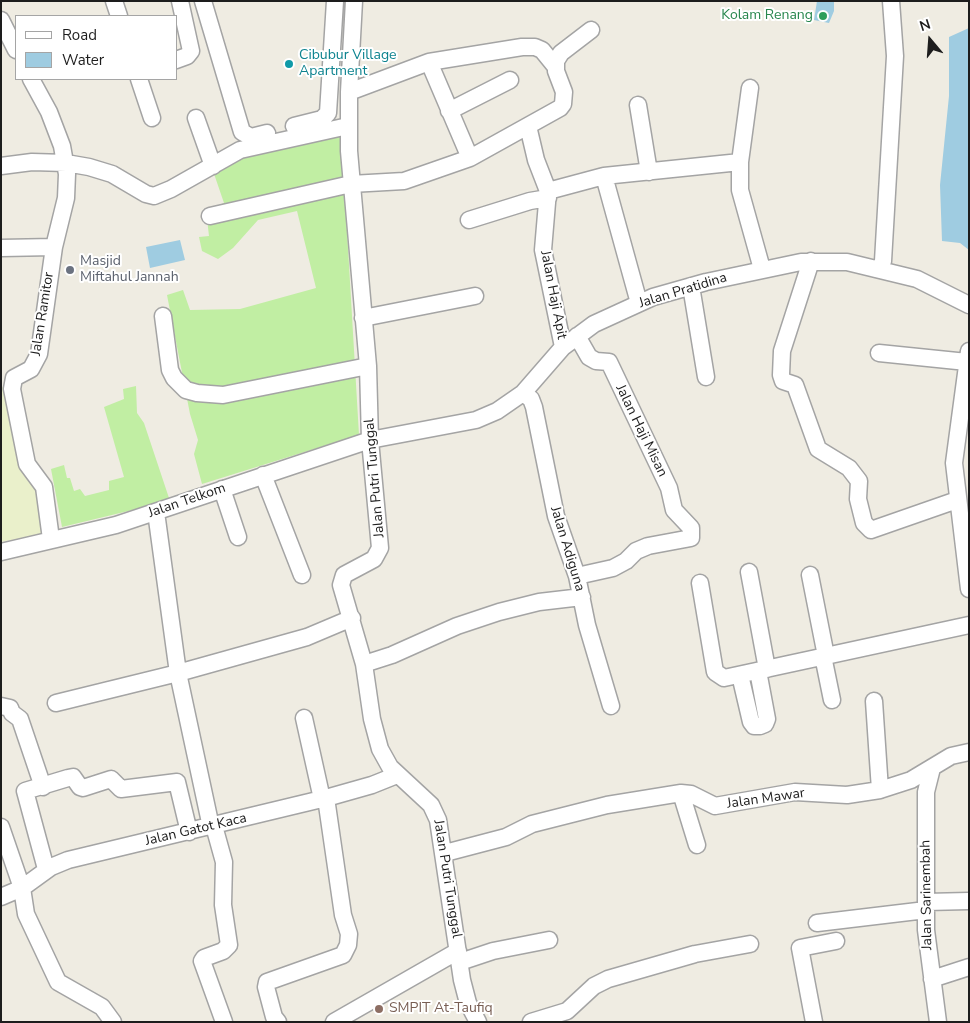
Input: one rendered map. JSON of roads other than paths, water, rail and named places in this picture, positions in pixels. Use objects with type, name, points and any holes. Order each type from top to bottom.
[{"type":"street","points":[[114,1],[119,15]]},
{"type":"street","points":[[178,59],[187,56],[191,51],[180,1]]},
{"type":"street","points":[[204,1],[242,132],[251,137],[322,119],[328,113],[335,1]]},
{"type":"street","name":"Jalan Putri Tunggal","points":[[354,1],[348,126],[351,184],[368,366],[370,440],[380,548],[374,559],[348,572],[342,579],[341,585],[364,664],[375,733],[385,760],[397,775],[435,811],[445,853],[465,993],[478,1022]]},
{"type":"street","points":[[880,269],[883,261],[895,56],[892,1]]},
{"type":"street","points":[[1,20],[15,48]]},
{"type":"street","points":[[555,66],[562,53],[591,30]]},
{"type":"street","points":[[333,41],[353,38]]},
{"type":"street","points":[[210,216],[351,184],[404,181],[470,158],[556,112],[563,104],[564,92],[555,66],[542,50],[534,47],[429,62],[349,92]]},
{"type":"street","points":[[429,62],[470,158]]},
{"type":"street","name":"Jalan Ramitor","points":[[32,80],[55,125],[66,163],[66,198],[54,247],[39,354],[31,369],[8,379],[21,442],[30,470],[44,487],[51,540]]},
{"type":"street","points":[[139,80],[152,118]]},
{"type":"street","points":[[449,111],[510,80]]},
{"type":"street","points":[[750,88],[740,162],[741,196],[762,269]]},
{"type":"street","points":[[638,105],[649,172]]},
{"type":"street","points":[[196,118],[213,166]]},
{"type":"street","points":[[1,166],[32,162],[66,163],[112,174],[146,194],[154,196],[240,150],[348,126]]},
{"type":"street","name":"Jalan Haji Apit","points":[[528,126],[536,160],[548,195],[543,250],[563,347]]},
{"type":"street","points":[[469,220],[604,176],[740,162]]},
{"type":"street","points":[[604,176],[639,303]]},
{"type":"street","points":[[1,248],[54,247]]},
{"type":"street","points":[[811,262],[782,351],[781,375],[783,382],[796,385],[818,449],[849,468],[859,481],[858,499],[864,523],[872,530],[957,500]]},
{"type":"street","name":"Jalan Pratidina","points":[[370,440],[476,420],[497,411],[523,393],[563,347],[594,324],[639,303],[691,286],[762,269],[811,262],[848,262],[917,278],[969,306]]},
{"type":"street","points":[[691,286],[706,377]]},
{"type":"street","points":[[363,318],[476,296]]},
{"type":"street","points":[[164,316],[170,370],[174,378],[186,390],[197,394],[222,395],[368,366]]},
{"type":"street","name":"Jalan Haji Misan","points":[[577,336],[590,357],[596,361],[609,362],[669,488],[674,510],[691,528],[691,538],[648,546],[636,551],[626,562],[613,568],[577,576]]},
{"type":"street","points":[[879,353],[968,357],[957,500],[964,518],[969,590]]},
{"type":"street","name":"Jalan Adiguna","points":[[523,393],[531,400],[534,407],[552,500],[562,536],[577,576],[592,642],[611,706]]},
{"type":"street","name":"Jalan Telkom","points":[[1,552],[116,525],[370,440]]},
{"type":"street","points":[[263,475],[302,575]]},
{"type":"street","points":[[222,489],[238,537]]},
{"type":"street","points":[[156,512],[178,673],[213,826],[224,862],[223,904],[228,945],[223,951],[204,958],[202,961],[224,1022]]},
{"type":"street","points":[[740,674],[751,722],[754,726],[765,724],[767,719],[763,670],[749,572]]},
{"type":"street","points":[[810,575],[832,700]]},
{"type":"street","points":[[700,583],[715,672],[724,678],[969,625]]},
{"type":"street","points":[[364,664],[392,655],[457,626],[499,612],[539,602],[582,597]]},
{"type":"street","points":[[56,704],[178,673],[307,637],[352,618]]},
{"type":"street","points":[[874,701],[880,790]]},
{"type":"street","points":[[1,706],[10,708],[12,713],[20,719],[43,786]]},
{"type":"street","points":[[278,1022],[274,1017],[266,987],[267,982],[343,955],[348,945],[349,934],[343,915],[324,798],[304,718]]},
{"type":"street","name":"Jalan Mawar","points":[[445,853],[506,837],[532,824],[607,805],[681,793],[691,794],[715,806],[795,792],[847,795],[880,790],[911,780],[951,756],[969,752]]},
{"type":"street","name":"Jalan Sarinembah","points":[[932,768],[926,792],[926,906],[928,953],[938,1022]]},
{"type":"street","name":"Jalan Gatot Kaca","points":[[1,898],[22,888],[46,869],[68,860],[372,786],[397,775]]},
{"type":"street","points":[[46,869],[25,791],[73,777],[82,788],[111,779],[122,788],[177,782],[189,832]]},
{"type":"street","points":[[681,793],[697,845]]},
{"type":"street","points":[[1,827],[22,888],[26,914],[58,982],[102,1007],[113,1022]]},
{"type":"street","points":[[817,923],[926,906],[969,902]]},
{"type":"street","points":[[334,1022],[459,956],[493,952],[549,940]]},
{"type":"street","points":[[814,1022],[800,948],[836,940]]},
{"type":"street","points":[[531,1022],[572,1009],[594,986],[608,979],[695,954],[750,944]]},
{"type":"street","points":[[932,980],[969,967]]},
{"type":"water","name":"Kolam Renang","points":[[817,1],[834,1],[834,11],[829,23],[814,20]]},
{"type":"water","points":[[969,28],[969,250],[960,243],[942,241],[940,185],[949,96],[949,37]]},
{"type":"water","points":[[180,240],[185,260],[150,268],[146,247]]},
{"type":"place","name":"Kolam Renang","points":[[823,16]]},
{"type":"place","name":"Cibubur Village Apartment","points":[[289,64]]},
{"type":"place","name":"Masjid Miftahul Jannah","points":[[70,270]]},
{"type":"place","name":"SMPIT At-Taufiq","points":[[379,1009]]}]
